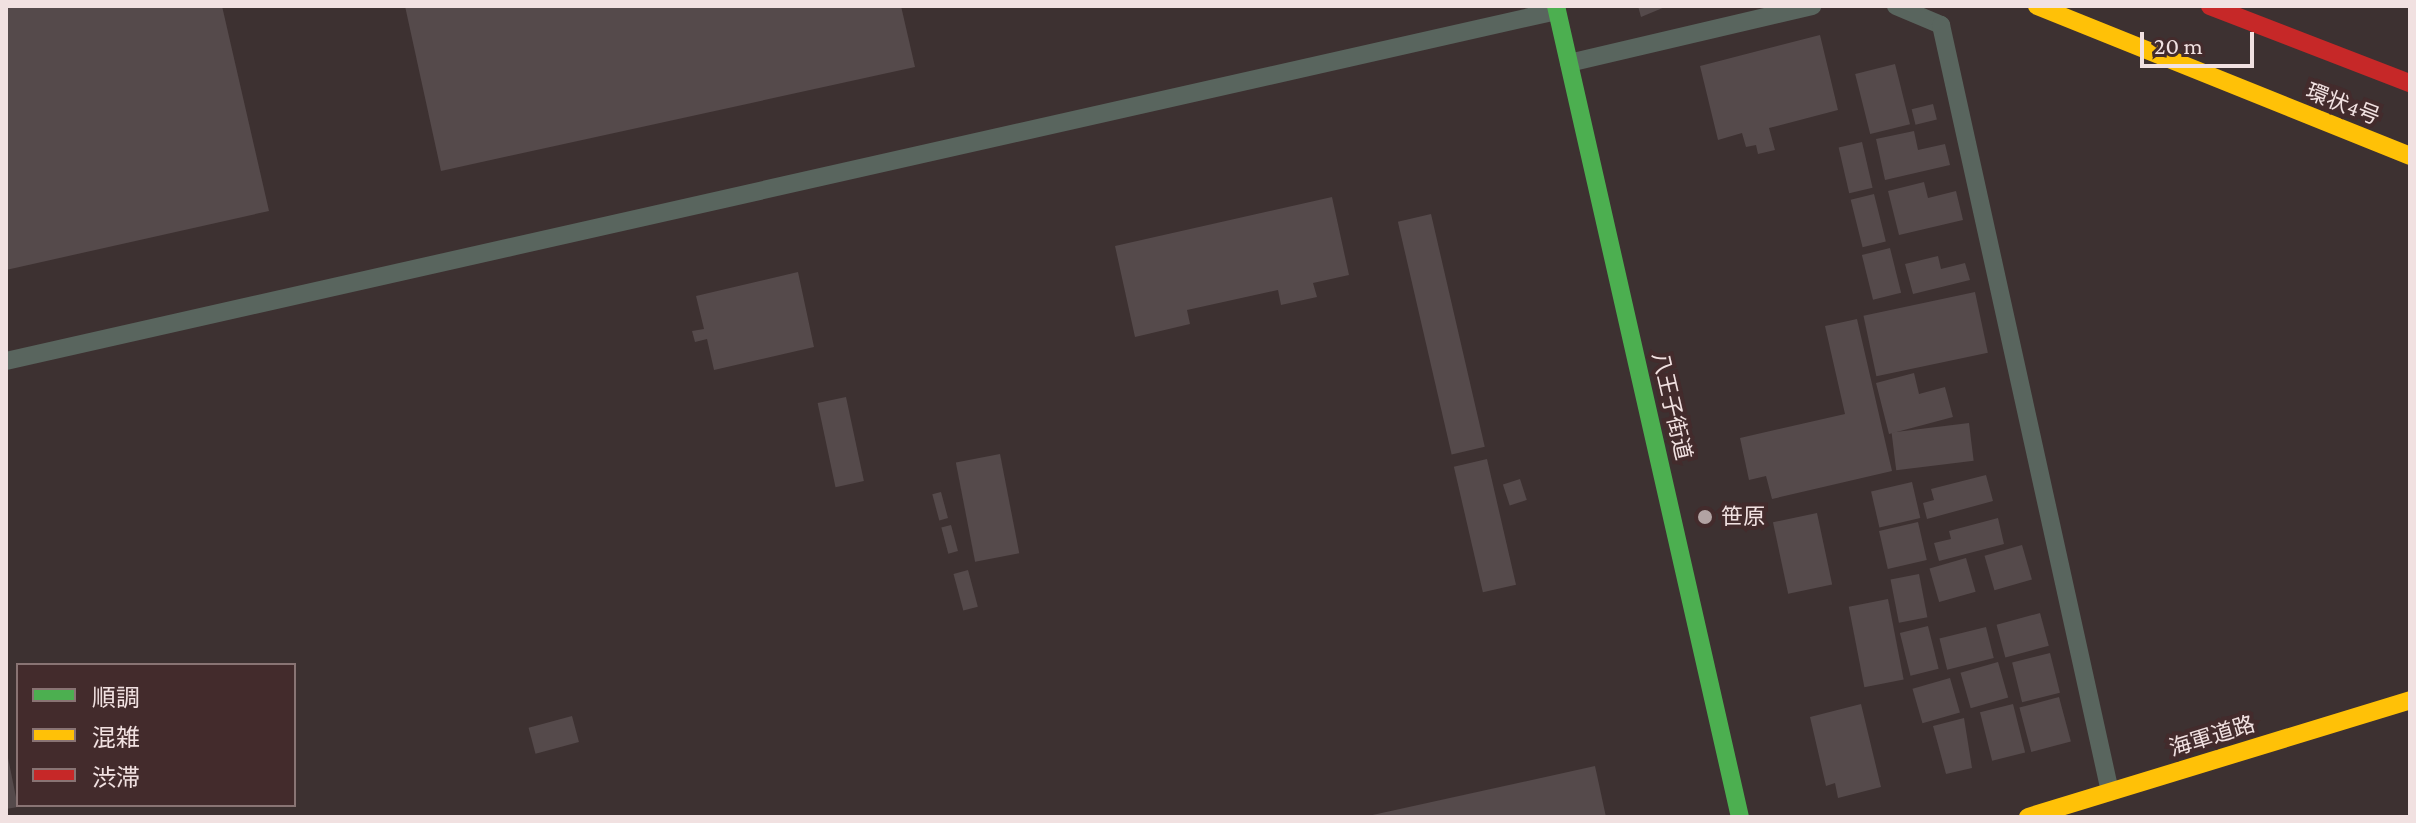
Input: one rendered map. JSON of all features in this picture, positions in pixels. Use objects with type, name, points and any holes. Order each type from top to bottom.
[{"type":"street","name":"環状4号","points":[[2037,6],[2410,156]]},
{"type":"street","name":"環状4号","points":[[2210,6],[2410,83]]},
{"type":"street","name":"八王子街道","points":[[1557,9],[1740,817]]},
{"type":"street","name":"海軍道路","points":[[2028,817],[2410,700]]},
{"type":"lane","points":[[1569,63],[1812,6]]},
{"type":"lane","points":[[1896,6],[1941,25],[2110,792]]},
{"type":"lane","points":[[6,361],[1557,9]]},
{"type":"building","points":[[6,6],[222,6],[269,211],[6,270]]},
{"type":"building","points":[[405,6],[901,6],[915,67],[441,171]]},
{"type":"building","points":[[1638,6],[1665,6],[1665,7],[1641,17]]},
{"type":"building","points":[[1820,35],[1838,110],[1769,128],[1775,150],[1758,154],[1756,145],[1746,147],[1742,133],[1718,140],[1700,66]]},
{"type":"building","points":[[1895,64],[1910,124],[1870,134],[1855,74]]},
{"type":"building","points":[[1933,104],[1937,120],[1916,125],[1912,109]]},
{"type":"building","points":[[1914,131],[1918,150],[1945,144],[1950,165],[1885,180],[1876,139]]},
{"type":"building","points":[[1862,142],[1873,188],[1849,193],[1839,147]]},
{"type":"building","points":[[1924,182],[1928,198],[1956,191],[1963,220],[1899,235],[1888,191]]},
{"type":"building","points":[[1874,194],[1886,242],[1863,247],[1851,200]]},
{"type":"building","points":[[1332,197],[1349,275],[1313,283],[1317,297],[1281,305],[1278,290],[1187,310],[1190,324],[1135,337],[1115,246]]},
{"type":"building","points":[[1431,214],[1485,447],[1452,455],[1398,222]]},
{"type":"building","points":[[1890,248],[1901,293],[1873,300],[1862,255]]},
{"type":"building","points":[[1938,256],[1941,269],[1965,263],[1970,280],[1913,294],[1905,264]]},
{"type":"building","points":[[798,272],[814,347],[714,370],[707,339],[695,342],[692,331],[704,329],[696,296]]},
{"type":"building","points":[[1975,292],[1988,353],[1876,376],[1863,316]]},
{"type":"building","points":[[1857,319],[1892,471],[1772,499],[1766,476],[1749,480],[1740,438],[1845,414],[1825,326]]},
{"type":"building","points":[[1914,373],[1919,394],[1945,387],[1953,417],[1889,434],[1876,383]]},
{"type":"building","points":[[846,397],[864,481],[836,487],[818,403]]},
{"type":"building","points":[[1969,423],[1974,461],[1896,470],[1892,433]]},
{"type":"building","points":[[1000,454],[1019,553],[975,562],[956,463]]},
{"type":"building","points":[[1487,459],[1516,585],[1483,592],[1454,467]]},
{"type":"building","points":[[1986,475],[1993,501],[1927,519],[1923,503],[1934,500],[1931,489]]},
{"type":"building","points":[[1520,479],[1527,500],[1510,505],[1503,485]]},
{"type":"building","points":[[1912,482],[1920,518],[1879,527],[1871,491]]},
{"type":"building","points":[[941,492],[948,518],[939,520],[932,494]]},
{"type":"building","points":[[1817,513],[1832,584],[1788,594],[1773,522]]},
{"type":"building","points":[[1998,518],[2004,544],[1939,561],[1934,543],[1951,539],[1949,531]]},
{"type":"building","points":[[1918,522],[1927,560],[1888,569],[1879,531]]},
{"type":"building","points":[[951,525],[958,551],[948,554],[941,528]]},
{"type":"building","points":[[2022,545],[2032,580],[1994,590],[1985,556]]},
{"type":"building","points":[[1966,558],[1976,592],[1939,602],[1929,568]]},
{"type":"building","points":[[968,570],[978,607],[963,611],[954,574]]},
{"type":"building","points":[[1919,574],[1927,617],[1899,623],[1891,580]]},
{"type":"building","points":[[1888,599],[1904,679],[1864,687],[1849,607]]},
{"type":"building","points":[[2040,613],[2049,646],[2005,657],[1997,625]]},
{"type":"building","points":[[1928,626],[1939,669],[1911,676],[1900,633]]},
{"type":"building","points":[[1986,627],[1994,658],[1947,670],[1939,639]]},
{"type":"building","points":[[2050,653],[2060,693],[2022,702],[2012,662]]},
{"type":"building","points":[[1998,662],[2008,698],[1971,708],[1961,673]]},
{"type":"building","points":[[1950,678],[1960,713],[1922,723],[1913,689]]},
{"type":"building","points":[[2059,697],[2071,741],[2031,752],[2019,708]]},
{"type":"building","points":[[1861,704],[1881,787],[1838,798],[1835,783],[1826,786],[1810,717]]},
{"type":"building","points":[[2013,704],[2025,753],[1992,761],[1980,712]]},
{"type":"building","points":[[572,716],[579,742],[536,754],[529,728]]},
{"type":"building","points":[[1964,718],[1972,768],[1946,774],[1933,726]]},
{"type":"building","points":[[6,754],[18,807],[6,809]]},
{"type":"building","points":[[1595,766],[1606,817],[1368,817],[1368,816]]},
{"type":"traffic: fast","points":[[1556,6],[1740,817]]},
{"type":"traffic: slow","points":[[2037,6],[2410,156]]},
{"type":"traffic: slow","points":[[2028,817],[2410,700]]},
{"type":"traffic: jam","points":[[2210,6],[2410,83]]},
{"type":"place","name":"笹原","points":[[1705,517]]}]
